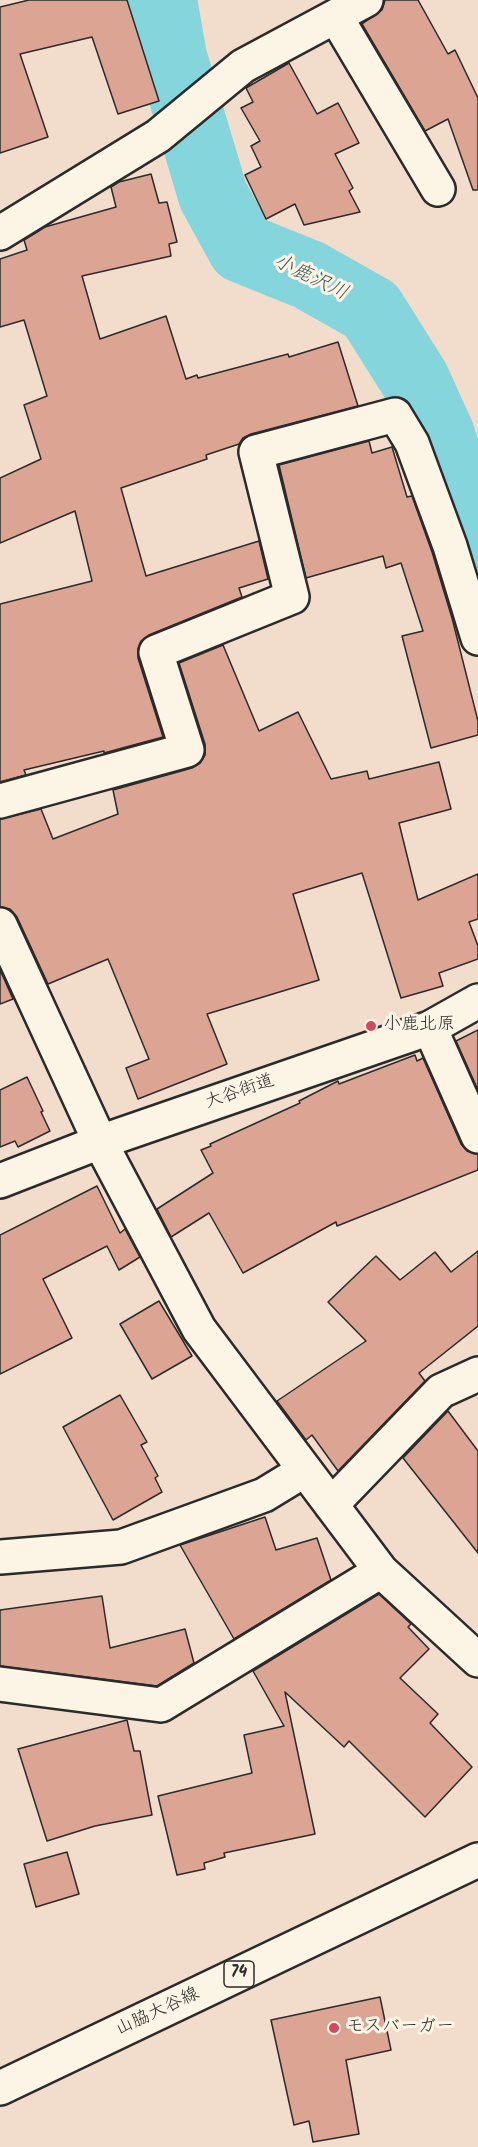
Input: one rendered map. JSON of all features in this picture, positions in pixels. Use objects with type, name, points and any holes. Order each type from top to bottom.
[{"type":"street","points":[[0,233],[158,136],[243,66],[366,0]]},
{"type":"street","points":[[336,17],[438,189]]},
{"type":"street","points":[[0,801],[187,750],[156,652],[292,597],[256,452],[395,415],[412,443],[450,546],[478,638]]},
{"type":"street","points":[[0,925],[100,1142],[199,1329],[381,1571],[478,1660]]},
{"type":"street","name":"大谷街道","points":[[0,1181],[100,1142],[430,1028],[478,1001]]},
{"type":"street","points":[[430,1028],[478,1136]]},
{"type":"street","points":[[331,1505],[441,1391],[478,1374]]},
{"type":"street","points":[[0,1557],[121,1547],[264,1495],[305,1470]]},
{"type":"street","points":[[0,1684],[162,1705],[381,1571]]},
{"type":"street","name":"山脇大谷線","points":[[0,2088],[478,1860]]},
{"type":"building","points":[[29,0],[127,0],[159,101],[118,114],[92,37],[20,54],[48,137],[0,153],[0,7]]},
{"type":"building","points":[[385,0],[418,0],[448,54],[455,50],[478,98],[478,190],[473,190],[448,119],[425,131],[362,24],[382,10]]},
{"type":"building","points":[[289,63],[317,114],[338,103],[359,143],[335,154],[353,188],[349,191],[360,212],[304,225],[295,204],[266,219],[245,175],[261,167],[251,146],[260,141],[241,108],[253,102],[246,88]]},
{"type":"building","points":[[151,174],[159,203],[167,202],[177,242],[169,244],[171,256],[82,276],[100,339],[166,316],[186,379],[197,375],[198,378],[288,354],[289,357],[338,342],[358,406],[251,434],[243,438],[239,444],[206,455],[207,459],[121,488],[146,576],[259,541],[268,579],[239,588],[242,597],[149,635],[141,641],[138,658],[163,737],[104,753],[104,751],[24,770],[26,775],[0,782],[0,604],[92,581],[75,511],[0,543],[0,478],[41,459],[24,405],[47,396],[24,320],[0,327],[0,259],[27,250],[24,240],[45,227],[116,207],[111,187],[119,182]]},
{"type":"building","points":[[369,441],[372,453],[392,447],[407,497],[412,496],[452,618],[478,721],[478,735],[431,748],[402,636],[423,631],[401,563],[386,568],[383,556],[306,578],[279,465]]},
{"type":"building","points":[[223,645],[259,731],[298,712],[331,779],[367,771],[369,779],[439,762],[451,809],[399,823],[418,900],[478,874],[478,919],[469,922],[478,946],[478,959],[439,973],[443,986],[401,998],[362,873],[293,894],[319,980],[207,1014],[227,1064],[138,1099],[126,1068],[149,1059],[108,959],[48,984],[17,917],[10,909],[0,907],[0,819],[41,809],[53,839],[118,814],[113,790],[192,768],[200,763],[205,755],[205,744],[179,663]]},
{"type":"building","points":[[0,970],[13,999],[0,1004]]},
{"type":"building","points":[[478,1030],[478,1090],[456,1041]]},
{"type":"building","points":[[415,1055],[417,1061],[423,1058],[461,1144],[467,1151],[478,1154],[478,1170],[337,1226],[336,1222],[243,1273],[209,1213],[171,1237],[157,1209],[213,1173],[201,1150],[300,1103],[299,1101],[338,1081],[339,1084]]},
{"type":"building","points":[[27,1077],[50,1131],[18,1147],[15,1141],[0,1147],[0,1090]]},
{"type":"building","points":[[97,1186],[120,1233],[125,1229],[140,1257],[119,1270],[107,1246],[43,1279],[72,1338],[0,1374],[0,1235]]},
{"type":"building","points":[[478,1251],[478,1326],[419,1373],[425,1381],[338,1471],[312,1435],[306,1440],[277,1401],[366,1341],[328,1302],[376,1256],[400,1280],[435,1252],[451,1272]]},
{"type":"building","points":[[159,1301],[192,1356],[152,1379],[120,1324]]},
{"type":"building","points":[[120,1395],[147,1442],[141,1445],[158,1476],[155,1478],[162,1492],[113,1520],[63,1427]]},
{"type":"building","points":[[448,1411],[478,1451],[478,1553],[403,1458]]},
{"type":"building","points":[[265,1517],[276,1550],[317,1538],[331,1580],[234,1639],[180,1545]]},
{"type":"building","points":[[379,1594],[411,1624],[408,1627],[429,1649],[400,1678],[438,1714],[430,1723],[472,1767],[425,1817],[349,1741],[344,1747],[285,1692],[315,1834],[224,1853],[225,1857],[204,1863],[205,1869],[177,1875],[158,1796],[252,1773],[244,1735],[284,1726],[253,1671]]},
{"type":"building","points":[[102,1596],[110,1648],[185,1629],[194,1663],[157,1686],[0,1666],[0,1610]]},
{"type":"building","points":[[127,1720],[134,1751],[140,1751],[152,1815],[95,1826],[47,1841],[18,1749]]},
{"type":"building","points":[[67,1852],[79,1894],[36,1907],[24,1864]]},
{"type":"building","points":[[380,1997],[391,2050],[346,2060],[359,2134],[313,2142],[309,2121],[294,2125],[271,2020]]},
{"type":"waterway","name":"小鹿沢川","points":[[162,0],[172,57],[213,195],[242,248],[309,275],[371,310],[415,380],[440,435],[478,554]]},
{"type":"place","name":"小鹿北原","points":[[371,1026]]},
{"type":"place","name":"モスバーガー","points":[[334,2028]]}]
